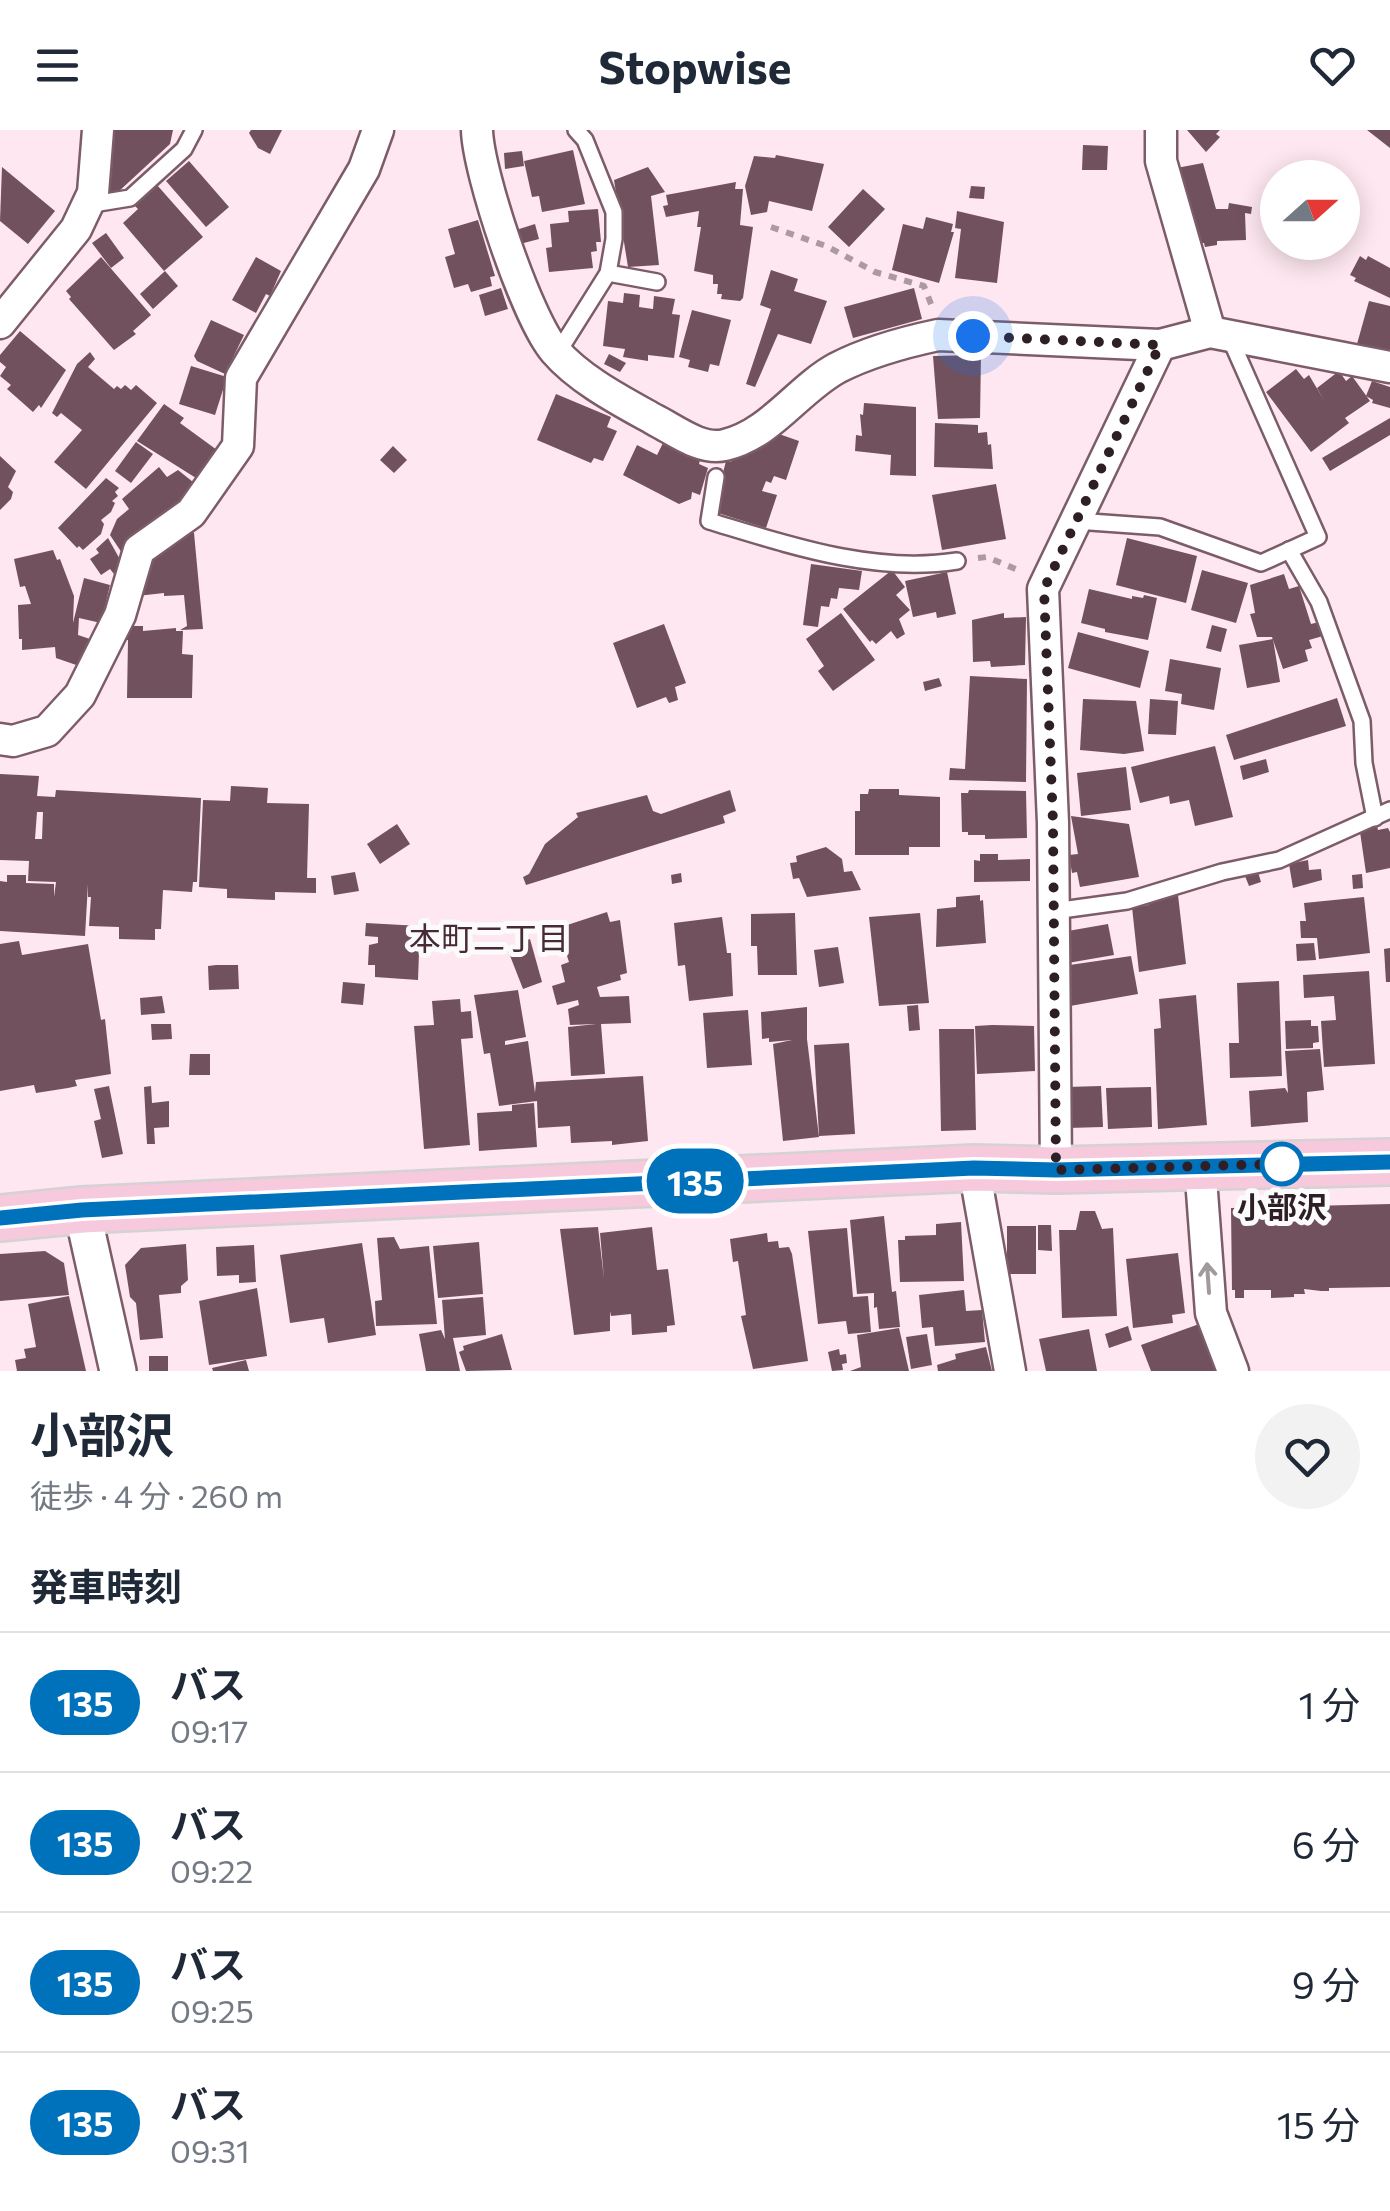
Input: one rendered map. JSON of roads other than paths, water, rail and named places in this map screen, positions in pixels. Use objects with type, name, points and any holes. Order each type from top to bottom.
[{"type":"main road","points":[[0,1218],[82,1210],[974,1168],[1056,1170],[1390,1162]]},
{"type":"street","points":[[0,323],[76,230],[93,192],[98,130]]},
{"type":"street","points":[[0,739],[13,741],[47,730],[80,695],[120,615],[139,550],[191,513],[238,446],[241,378],[364,169],[378,130]]},
{"type":"street","points":[[477,130],[498,221],[541,333],[557,354],[616,398],[698,443],[719,461],[836,369],[910,340],[938,335],[1160,345],[1219,334],[1390,367]]},
{"type":"street","points":[[1161,130],[1161,161],[1219,334]]},
{"type":"street","points":[[1056,1170],[1054,911],[1044,589],[1160,345]]},
{"type":"street","points":[[1200,1165],[1211,1314],[1233,1371]]},
{"type":"street","points":[[974,1168],[1010,1371]]},
{"type":"street","points":[[82,1210],[118,1371]]},
{"type":"lane","points":[[87,206],[130,198],[184,149],[194,130]]},
{"type":"lane","points":[[557,354],[608,273],[614,239],[614,212],[584,140],[576,130]]},
{"type":"lane","points":[[608,273],[657,282]]},
{"type":"lane","points":[[1076,521],[1160,527],[1261,563],[1318,537],[1219,334]]},
{"type":"lane","points":[[719,461],[709,521],[822,554],[926,566],[957,561]]},
{"type":"lane","points":[[1054,911],[1128,901],[1222,872],[1279,860],[1383,814],[1364,762],[1362,722],[1319,602],[1289,550]]},
{"type":"place","name":"小部沢","points":[[1282,1164]]},
{"type":"district","name":"本町二丁目","points":[[489,939]]}]
